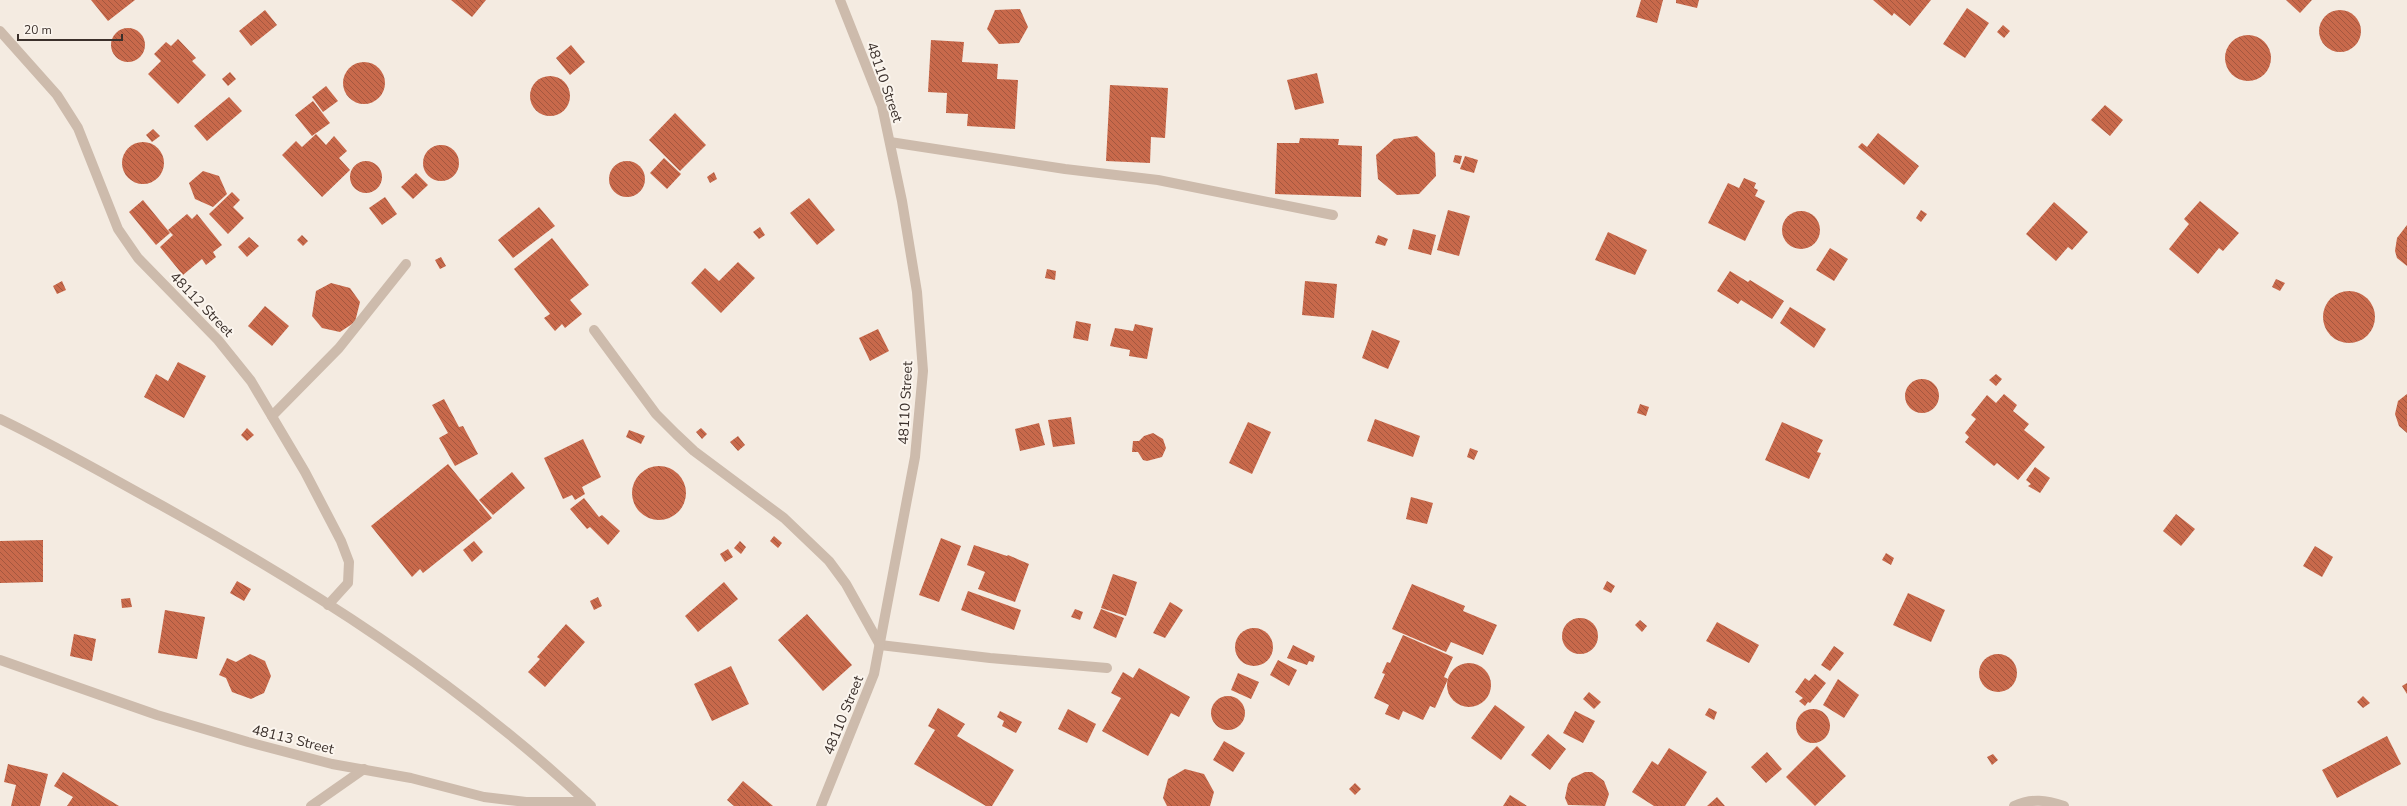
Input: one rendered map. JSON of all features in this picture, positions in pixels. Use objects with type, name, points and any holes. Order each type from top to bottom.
[{"type":"street","name":"48110 Street","points":[[821,806],[874,674],[916,458],[923,371],[917,292],[902,201],[882,106],[840,0]]},
{"type":"street","name":"48112 Street","points":[[0,31],[57,95],[78,128],[118,230],[138,258],[218,340],[250,381],[306,472],[342,541],[349,562],[348,583],[328,605]]},
{"type":"street","points":[[890,142],[1065,169],[1158,180],[1333,216]]},
{"type":"street","points":[[272,416],[338,348],[406,264]]},
{"type":"street","points":[[594,330],[656,414],[676,434],[694,451],[730,475],[784,518],[830,561],[846,584],[880,645],[990,658],[1106,668]]},
{"type":"street","points":[[0,419],[34,435],[241,549],[394,648],[481,712],[589,804]]},
{"type":"street","name":"48113 Street","points":[[0,660],[165,717],[248,742],[332,764],[364,769],[484,797],[526,802],[589,804]]},
{"type":"street","points":[[311,806],[364,769]]},
{"type":"street","points":[[2014,806],[2026,801],[2047,800],[2064,806]]},
{"type":"building","points":[[91,0],[135,0],[108,21]]},
{"type":"building","points":[[451,0],[486,0],[472,17]]},
{"type":"building","points":[[1641,0],[1663,0],[1657,23],[1636,17]]},
{"type":"building","points":[[1676,0],[1699,0],[1697,8],[1676,3]]},
{"type":"building","points":[[1873,0],[1931,0],[1910,26],[1894,13],[1892,16]]},
{"type":"building","points":[[2286,0],[2312,0],[2300,13]]},
{"type":"building","points":[[1967,8],[1989,23],[1965,58],[1943,44]]},
{"type":"building","points":[[1020,9],[1028,27],[1019,43],[999,44],[987,29],[995,10]]},
{"type":"building","points":[[265,10],[277,25],[251,46],[239,31]]},
{"type":"building","points":[[2336,10],[2344,10],[2355,16],[2361,27],[2361,35],[2355,46],[2344,52],[2336,52],[2325,46],[2319,35],[2319,27],[2325,16]]},
{"type":"building","points":[[2003,25],[2010,31],[2004,38],[1997,32]]},
{"type":"building","points":[[131,28],[140,33],[144,38],[144,52],[140,57],[135,61],[125,62],[121,61],[112,52],[111,42],[112,38],[121,29]]},
{"type":"building","points":[[2248,35],[2261,39],[2267,45],[2271,58],[2267,71],[2261,77],[2248,81],[2235,77],[2229,71],[2225,58],[2229,45],[2235,39]]},
{"type":"building","points":[[178,39],[196,58],[192,61],[206,75],[178,104],[148,74],[161,61],[154,54],[166,42],[171,46]]},
{"type":"building","points":[[931,40],[964,42],[962,62],[998,64],[997,79],[1018,80],[1015,129],[967,126],[968,114],[946,113],[947,93],[928,92]]},
{"type":"building","points":[[571,45],[585,62],[570,75],[556,58]]},
{"type":"building","points":[[364,62],[379,68],[385,83],[379,98],[364,104],[349,98],[343,83],[349,68]]},
{"type":"building","points":[[230,72],[236,79],[228,86],[222,79]]},
{"type":"building","points":[[1317,73],[1324,103],[1295,110],[1287,80]]},
{"type":"building","points":[[550,76],[558,78],[564,82],[568,88],[570,96],[568,104],[564,110],[558,114],[550,116],[542,114],[536,110],[532,104],[530,96],[532,88],[536,82],[542,78]]},
{"type":"building","points":[[1110,85],[1168,88],[1165,138],[1151,137],[1150,163],[1106,161]]},
{"type":"building","points":[[326,86],[338,101],[323,112],[312,97]]},
{"type":"building","points":[[229,97],[242,111],[207,141],[194,126]]},
{"type":"building","points":[[313,101],[330,123],[312,136],[295,115]]},
{"type":"building","points":[[2105,105],[2123,120],[2110,136],[2091,120]]},
{"type":"building","points":[[675,113],[706,145],[680,171],[649,140]]},
{"type":"building","points":[[153,129],[160,136],[152,142],[146,135]]},
{"type":"building","points":[[1878,133],[1919,166],[1904,185],[1858,147],[1862,143],[1867,147]]},
{"type":"building","points":[[316,134],[326,145],[334,136],[347,151],[339,158],[350,170],[322,197],[282,155],[296,141],[302,147]]},
{"type":"building","points":[[1417,136],[1435,153],[1436,176],[1419,194],[1397,195],[1378,179],[1376,155],[1394,139]]},
{"type":"building","points":[[1300,138],[1339,139],[1338,145],[1362,146],[1361,197],[1275,194],[1277,143],[1299,143]]},
{"type":"building","points":[[143,142],[158,148],[164,163],[158,178],[143,184],[128,178],[122,163],[128,148]]},
{"type":"building","points":[[445,145],[454,150],[458,156],[458,170],[454,176],[445,181],[437,181],[428,176],[424,170],[423,159],[428,150],[434,146]]},
{"type":"building","points":[[1455,155],[1462,156],[1460,164],[1453,162]]},
{"type":"building","points":[[1465,156],[1478,160],[1474,173],[1460,169]]},
{"type":"building","points":[[664,158],[681,174],[667,189],[650,173]]},
{"type":"building","points":[[366,161],[372,162],[379,168],[382,177],[381,183],[375,190],[366,193],[360,192],[353,186],[350,177],[351,171],[357,164]]},
{"type":"building","points":[[631,161],[640,166],[644,172],[644,186],[640,192],[631,197],[623,197],[614,192],[610,186],[609,175],[614,166],[620,162]]},
{"type":"building","points":[[203,171],[219,176],[227,194],[213,207],[195,199],[189,183]]},
{"type":"building","points":[[714,172],[717,179],[710,183],[707,177]]},
{"type":"building","points":[[416,173],[428,185],[413,199],[401,187]]},
{"type":"building","points":[[1744,178],[1756,183],[1754,188],[1758,190],[1755,196],[1765,201],[1745,241],[1708,223],[1728,183],[1739,188]]},
{"type":"building","points":[[232,192],[240,200],[233,207],[244,218],[228,234],[209,214]]},
{"type":"building","points":[[385,197],[397,214],[382,225],[369,208]]},
{"type":"building","points":[[809,198],[835,230],[817,245],[790,213]]},
{"type":"building","points":[[143,200],[170,233],[156,245],[129,212]]},
{"type":"building","points":[[2200,201],[2239,233],[2223,251],[2219,248],[2198,274],[2169,249],[2189,224],[2184,219]]},
{"type":"building","points":[[2054,202],[2088,232],[2072,250],[2068,247],[2056,261],[2026,234]]},
{"type":"building","points":[[539,207],[555,226],[513,258],[498,240]]},
{"type":"building","points":[[1448,210],[1470,216],[1459,256],[1437,250]]},
{"type":"building","points":[[1921,210],[1927,214],[1921,222],[1916,218]]},
{"type":"building","points":[[1801,211],[1814,217],[1820,230],[1814,243],[1801,249],[1788,243],[1782,230],[1788,217]]},
{"type":"building","points":[[187,214],[192,219],[197,214],[222,245],[213,252],[216,257],[206,265],[202,259],[183,275],[160,247],[173,235],[168,230]]},
{"type":"building","points":[[2407,225],[2407,266],[2397,258],[2395,251],[2397,238]]},
{"type":"building","points":[[760,227],[765,235],[759,239],[753,232]]},
{"type":"building","points":[[1413,229],[1436,235],[1431,255],[1408,249]]},
{"type":"building","points":[[1608,232],[1647,250],[1635,275],[1595,260]]},
{"type":"building","points":[[302,235],[308,241],[303,246],[297,240]]},
{"type":"building","points":[[1378,235],[1388,239],[1385,246],[1375,243]]},
{"type":"building","points":[[249,237],[259,246],[247,257],[238,247]]},
{"type":"building","points":[[552,238],[589,285],[570,300],[582,314],[565,328],[562,324],[555,331],[544,318],[550,314],[514,269]]},
{"type":"building","points":[[1830,248],[1848,259],[1834,281],[1816,270]]},
{"type":"building","points":[[441,257],[446,266],[440,269],[435,260]]},
{"type":"building","points":[[738,262],[755,278],[721,313],[691,283],[705,268],[719,281]]},
{"type":"building","points":[[1047,269],[1056,271],[1055,280],[1045,278]]},
{"type":"building","points":[[1730,271],[1748,282],[1750,280],[1784,301],[1772,319],[1741,300],[1738,304],[1717,291]]},
{"type":"building","points":[[2276,279],[2285,283],[2280,291],[2272,287]]},
{"type":"building","points":[[62,281],[66,290],[57,294],[53,286]]},
{"type":"building","points":[[1305,281],[1337,284],[1334,318],[1302,315]]},
{"type":"building","points":[[331,283],[350,288],[360,302],[355,322],[340,332],[322,328],[312,316],[316,291]]},
{"type":"building","points":[[2349,291],[2359,293],[2367,299],[2373,307],[2375,317],[2373,327],[2367,335],[2359,341],[2349,343],[2339,341],[2331,335],[2325,327],[2323,317],[2325,307],[2331,299],[2339,293]]},
{"type":"building","points":[[265,306],[289,326],[272,346],[248,326]]},
{"type":"building","points":[[1790,307],[1826,329],[1814,348],[1780,323]]},
{"type":"building","points":[[1076,321],[1091,324],[1088,341],[1073,338]]},
{"type":"building","points":[[1135,324],[1153,328],[1147,359],[1129,356],[1130,350],[1110,346],[1115,328],[1133,331]]},
{"type":"building","points":[[878,329],[889,351],[870,361],[859,338]]},
{"type":"building","points":[[1372,330],[1400,341],[1388,369],[1362,358]]},
{"type":"building","points":[[178,362],[206,376],[184,418],[144,397],[156,374],[168,381]]},
{"type":"building","points":[[1996,374],[2002,379],[1996,386],[1989,380]]},
{"type":"building","points":[[1919,379],[1925,379],[1934,384],[1938,390],[1938,402],[1934,408],[1925,413],[1919,413],[1910,408],[1905,399],[1905,393],[1910,384]]},
{"type":"building","points":[[2004,394],[2017,405],[2013,411],[2029,424],[2024,430],[2045,447],[2018,480],[1997,463],[1994,466],[1965,442],[1969,437],[1965,433],[1976,419],[1971,415],[1987,395],[1996,403]]},
{"type":"building","points":[[2407,394],[2407,433],[2399,426],[2395,414],[2398,401]]},
{"type":"building","points":[[444,399],[459,427],[463,426],[478,454],[455,466],[439,438],[448,433],[432,405]]},
{"type":"building","points":[[1640,404],[1649,407],[1646,416],[1637,413]]},
{"type":"building","points":[[1071,417],[1075,444],[1053,447],[1048,420]]},
{"type":"building","points":[[1375,419],[1420,436],[1413,457],[1367,441]]},
{"type":"building","points":[[1248,422],[1271,432],[1252,474],[1229,463]]},
{"type":"building","points":[[1782,422],[1823,440],[1817,452],[1821,453],[1809,479],[1765,460]]},
{"type":"building","points":[[1039,423],[1045,445],[1020,451],[1015,429]]},
{"type":"building","points":[[247,428],[254,435],[247,441],[241,435]]},
{"type":"building","points":[[701,428],[707,434],[702,439],[696,432]]},
{"type":"building","points":[[629,430],[645,436],[641,444],[626,437]]},
{"type":"building","points":[[1153,433],[1163,439],[1166,448],[1162,457],[1147,461],[1143,460],[1138,452],[1132,452],[1133,441],[1139,441],[1144,436]]},
{"type":"building","points":[[738,436],[745,445],[738,451],[730,442]]},
{"type":"building","points":[[583,439],[601,477],[582,487],[585,494],[575,500],[572,495],[563,499],[544,458]]},
{"type":"building","points":[[1470,448],[1478,451],[1474,460],[1467,457]]},
{"type":"building","points":[[448,464],[492,518],[423,573],[420,569],[412,577],[371,526]]},
{"type":"building","points":[[654,466],[664,466],[674,470],[682,478],[686,488],[686,498],[682,508],[674,516],[664,520],[654,520],[644,516],[636,508],[632,498],[632,488],[636,478],[644,470]]},
{"type":"building","points":[[2035,467],[2050,478],[2040,493],[2028,486],[2031,484],[2026,480]]},
{"type":"building","points":[[512,472],[525,488],[493,515],[479,500]]},
{"type":"building","points":[[1411,497],[1433,503],[1427,524],[1406,519]]},
{"type":"building","points":[[584,498],[599,517],[602,515],[620,531],[608,545],[590,527],[587,529],[570,509]]},
{"type":"building","points":[[2176,514],[2195,529],[2181,546],[2163,531]]},
{"type":"building","points":[[774,536],[782,543],[778,548],[770,541]]},
{"type":"building","points":[[941,538],[961,546],[939,602],[919,595]]},
{"type":"building","points":[[43,540],[43,582],[0,583],[0,541]]},
{"type":"building","points":[[474,541],[483,552],[472,562],[463,550]]},
{"type":"building","points":[[740,541],[746,547],[741,554],[734,548]]},
{"type":"building","points":[[974,545],[1007,556],[1008,555],[1029,564],[1015,602],[978,589],[985,572],[967,565]]},
{"type":"building","points":[[2315,546],[2333,557],[2322,577],[2303,566]]},
{"type":"building","points":[[728,549],[733,557],[725,562],[720,554]]},
{"type":"building","points":[[1886,553],[1894,558],[1891,565],[1882,560]]},
{"type":"building","points":[[1113,574],[1137,582],[1126,616],[1101,608]]},
{"type":"building","points":[[237,581],[251,589],[244,601],[230,593]]},
{"type":"building","points":[[1607,581],[1615,586],[1611,593],[1603,589]]},
{"type":"building","points":[[724,582],[738,599],[698,632],[685,616]]},
{"type":"building","points":[[1412,584],[1465,606],[1463,611],[1497,625],[1483,655],[1451,642],[1446,652],[1392,629]]},
{"type":"building","points":[[968,591],[1021,610],[1014,630],[961,610]]},
{"type":"building","points":[[1908,593],[1945,610],[1931,642],[1893,625]]},
{"type":"building","points":[[598,597],[602,606],[594,610],[590,601]]},
{"type":"building","points":[[130,598],[132,607],[122,608],[121,599]]},
{"type":"building","points":[[1170,602],[1183,610],[1165,638],[1153,633]]},
{"type":"building","points":[[1075,609],[1083,612],[1080,620],[1071,617]]},
{"type":"building","points":[[1101,609],[1124,618],[1116,638],[1093,628]]},
{"type":"building","points":[[165,610],[205,617],[197,659],[158,653]]},
{"type":"building","points":[[807,614],[852,665],[823,691],[778,640]]},
{"type":"building","points":[[1583,618],[1593,623],[1597,629],[1597,643],[1593,649],[1587,653],[1577,654],[1567,649],[1563,643],[1562,633],[1567,623],[1573,619]]},
{"type":"building","points":[[1640,620],[1647,626],[1642,632],[1635,625]]},
{"type":"building","points":[[1717,622],[1759,645],[1749,663],[1706,641]]},
{"type":"building","points":[[566,624],[585,642],[545,687],[528,672],[540,659],[537,657]]},
{"type":"building","points":[[1250,628],[1258,628],[1268,633],[1272,640],[1272,654],[1268,661],[1258,666],[1250,666],[1240,661],[1238,658],[1235,651],[1235,643],[1240,633],[1243,631]]},
{"type":"building","points":[[74,634],[96,639],[92,661],[70,656]]},
{"type":"building","points":[[1403,635],[1453,657],[1444,677],[1448,679],[1435,708],[1430,706],[1423,720],[1403,711],[1399,720],[1385,714],[1389,705],[1374,698],[1385,674],[1382,673],[1387,662],[1390,663]]},
{"type":"building","points":[[1293,645],[1315,656],[1313,662],[1309,661],[1307,665],[1287,658]]},
{"type":"building","points":[[1834,646],[1844,653],[1830,671],[1821,665]]},
{"type":"building","points":[[250,654],[265,661],[271,676],[264,693],[251,699],[232,692],[226,678],[219,675],[227,658],[236,662]]},
{"type":"building","points":[[1994,654],[2002,654],[2009,657],[2014,662],[2017,673],[2014,684],[2009,689],[2002,692],[1994,692],[1987,689],[1982,684],[1979,677],[1979,669],[1982,662],[1987,657]]},
{"type":"building","points":[[1278,660],[1297,670],[1289,686],[1270,675]]},
{"type":"building","points":[[1469,663],[1481,667],[1487,673],[1491,685],[1487,697],[1481,703],[1469,707],[1457,703],[1451,697],[1447,685],[1451,673],[1457,667]]},
{"type":"building","points":[[731,666],[749,704],[712,721],[694,684]]},
{"type":"building","points":[[1139,668],[1190,697],[1179,717],[1171,713],[1148,756],[1102,731],[1121,698],[1111,693],[1123,672],[1133,678]]},
{"type":"building","points":[[1238,673],[1259,682],[1251,699],[1231,690]]},
{"type":"building","points":[[1815,674],[1826,683],[1810,703],[1808,702],[1805,706],[1799,701],[1803,698],[1795,692],[1805,678],[1809,681]]},
{"type":"building","points":[[1838,679],[1859,695],[1844,718],[1823,705]]},
{"type":"building","points":[[2407,683],[2407,694],[2402,686]]},
{"type":"building","points":[[1589,692],[1601,702],[1594,709],[1583,699]]},
{"type":"building","points":[[1231,696],[1240,701],[1244,706],[1244,720],[1240,725],[1235,729],[1225,730],[1221,729],[1212,720],[1211,710],[1212,706],[1221,697]]},
{"type":"building","points":[[2363,696],[2370,703],[2363,708],[2357,702]]},
{"type":"building","points":[[1495,705],[1525,727],[1501,760],[1471,738]]},
{"type":"building","points":[[938,708],[965,724],[957,736],[1014,770],[992,806],[986,806],[914,764],[935,730],[928,726]]},
{"type":"building","points":[[1709,708],[1717,712],[1714,720],[1705,715]]},
{"type":"building","points":[[1068,709],[1096,724],[1087,743],[1058,729]]},
{"type":"building","points":[[1813,709],[1825,714],[1830,726],[1825,738],[1813,743],[1801,738],[1796,726],[1801,714]]},
{"type":"building","points":[[1000,711],[1022,722],[1016,733],[1002,726],[1004,721],[997,717]]},
{"type":"building","points":[[1575,711],[1595,721],[1583,743],[1563,733]]},
{"type":"building","points":[[1548,734],[1566,749],[1550,770],[1531,755]]},
{"type":"building","points":[[2387,736],[2401,764],[2337,798],[2322,770]]},
{"type":"building","points":[[1224,741],[1245,753],[1233,772],[1213,760]]},
{"type":"building","points":[[1817,746],[1846,776],[1815,806],[1786,777]]},
{"type":"building","points":[[1669,748],[1707,772],[1685,806],[1654,806],[1632,792],[1652,761],[1658,765]]},
{"type":"building","points":[[1767,752],[1782,769],[1766,783],[1751,767]]},
{"type":"building","points":[[1993,754],[1998,760],[1992,765],[1987,757]]},
{"type":"building","points":[[8,764],[48,774],[40,806],[11,806],[16,785],[4,782]]},
{"type":"building","points":[[1185,769],[1204,774],[1214,792],[1210,806],[1167,806],[1163,798],[1168,779]]},
{"type":"building","points":[[63,772],[119,806],[67,806],[73,797],[54,786]]},
{"type":"building","points":[[1585,772],[1592,772],[1604,781],[1609,794],[1605,806],[1568,805],[1565,798],[1568,784],[1572,778]]},
{"type":"building","points":[[743,781],[773,806],[734,806],[727,800]]},
{"type":"building","points":[[1355,783],[1361,789],[1355,795],[1349,789]]},
{"type":"building","points":[[1510,795],[1527,806],[1503,806]]},
{"type":"building","points":[[1717,797],[1725,806],[1707,806]]}]
